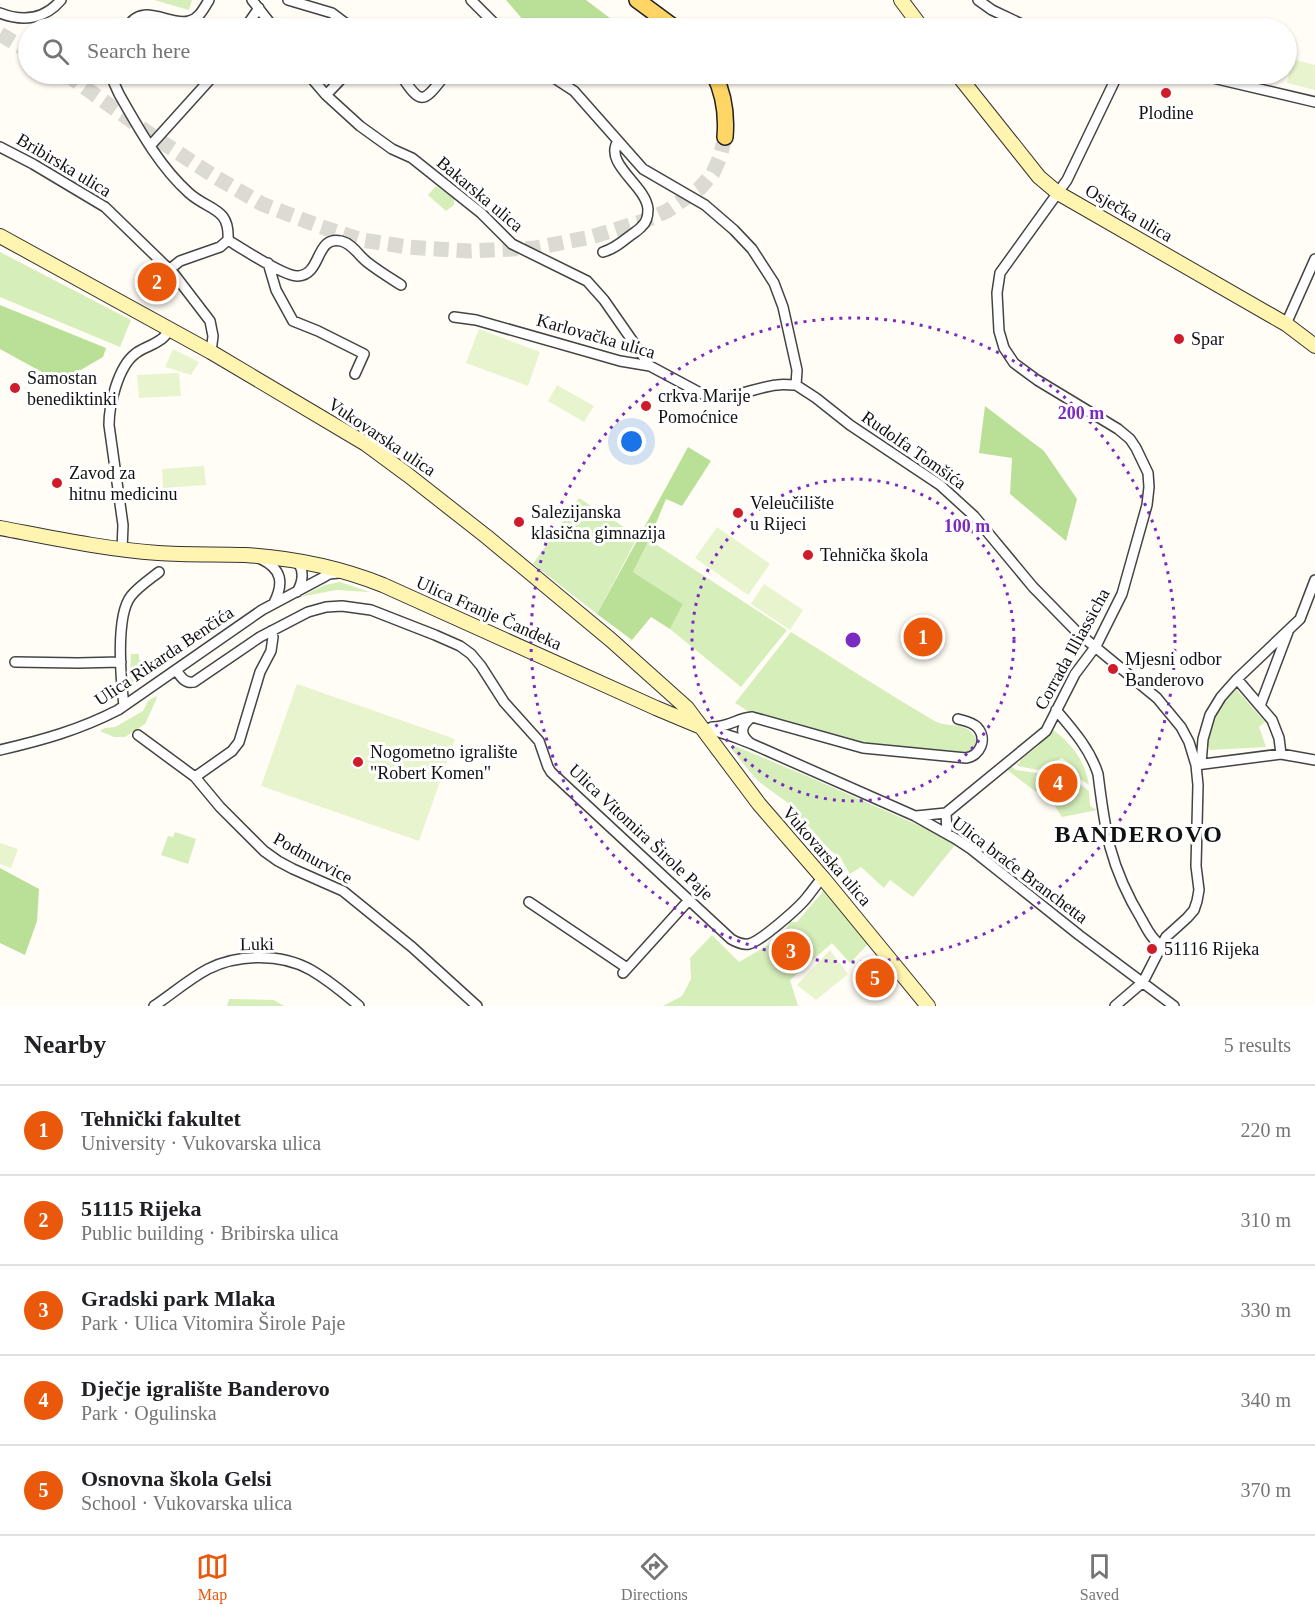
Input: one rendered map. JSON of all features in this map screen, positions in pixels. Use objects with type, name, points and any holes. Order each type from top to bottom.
[{"type":"main road","points":[[637,0],[661,18]]},
{"type":"main road","points":[[901,0],[914,18]]},
{"type":"main road","points":[[719,84],[724,100],[725,137]]},
{"type":"main road","name":"Osječka ulica","points":[[965,84],[1039,177],[1058,193],[1286,324],[1315,346]]},
{"type":"main road","name":"Vukovarska ulica","points":[[0,237],[211,352],[366,444],[487,537],[611,640],[687,708],[759,804],[928,1006]]},
{"type":"main road","name":"Ulica Franje Čandeka","points":[[0,528],[83,545],[122,550],[256,556],[294,560],[347,572],[382,585],[701,726]]},
{"type":"street","points":[[0,13],[15,18],[30,18],[44,14],[61,0]]},
{"type":"street","points":[[195,18],[199,16],[208,0]]},
{"type":"street","points":[[252,0],[266,18]]},
{"type":"street","points":[[288,0],[332,13],[339,18]]},
{"type":"street","points":[[471,0],[489,18]]},
{"type":"street","points":[[978,0],[1009,18]]},
{"type":"street","points":[[252,18],[258,8]]},
{"type":"street","points":[[134,18],[143,15],[168,18]]},
{"type":"street","points":[[114,84],[158,159],[190,194],[218,211],[228,226],[228,240],[220,247],[180,261],[170,269]]},
{"type":"street","points":[[150,146],[205,84]]},
{"type":"street","name":"Bakarska ulica","points":[[317,84],[368,132],[392,149],[412,158],[481,213],[512,244],[587,281],[604,300],[650,366]]},
{"type":"street","points":[[326,95],[336,84]]},
{"type":"street","points":[[407,84],[413,93],[422,97],[428,96],[438,84]]},
{"type":"street","points":[[563,84],[574,91],[643,170],[705,205],[752,249],[774,283],[783,307],[797,370],[796,385]]},
{"type":"street","name":"Corrada Illiassicha","points":[[946,813],[1042,734],[1075,674],[1096,646],[1122,594],[1149,495],[1149,480],[1145,466],[1130,439],[1014,363],[1004,348],[999,331],[997,293],[1000,273],[1067,180],[1113,84]]},
{"type":"street","points":[[1238,84],[1315,102]]},
{"type":"street","points":[[603,252],[611,250],[644,225],[648,214],[647,202],[615,156],[615,146],[618,141]]},
{"type":"street","name":"Bribirska ulica","points":[[0,147],[105,207],[170,269],[210,321],[213,336],[211,352]]},
{"type":"street","points":[[228,240],[292,276],[308,273],[324,246],[331,241],[343,242],[354,248],[365,261],[401,285]]},
{"type":"street","points":[[1286,324],[1315,259]]},
{"type":"street","points":[[268,264],[276,290],[293,321],[364,354],[355,374]]},
{"type":"street","name":"Karlovačka ulica","points":[[454,317],[476,320],[620,361],[650,366],[713,398],[776,385],[796,385]]},
{"type":"street","points":[[122,550],[123,525],[110,424],[113,397],[119,377],[131,356],[160,340],[170,330]]},
{"type":"street","name":"Rudolfa Tomšića","points":[[796,385],[850,425],[940,485],[974,516],[1047,601],[1077,632],[1157,698],[1181,727],[1198,764],[1196,866],[1199,890],[1194,910],[1166,937],[1143,982]]},
{"type":"street","points":[[256,556],[273,565],[278,574],[279,588],[273,603]]},
{"type":"street","points":[[294,560],[302,570],[302,581],[297,592]]},
{"type":"street","points":[[124,706],[121,662],[122,629],[128,601],[159,572]]},
{"type":"street","name":"Ulica Rikarda Benčića","points":[[0,750],[46,739],[95,722],[124,706],[273,603],[329,574],[347,572]]},
{"type":"street","points":[[1315,580],[1300,619],[1221,697],[1207,721],[1198,764],[1281,754],[1315,760]]},
{"type":"street","name":"Ulica Vitomira Širole Paje","points":[[176,670],[185,681],[194,682],[271,631],[297,616],[319,609],[342,606],[382,614],[460,646],[477,660],[504,702],[539,741],[551,772],[731,939],[741,944],[758,940],[808,897],[823,878]]},
{"type":"street","points":[[1260,706],[1289,629]]},
{"type":"street","points":[[195,777],[232,751],[239,742],[257,680],[271,651],[273,637],[271,631]]},
{"type":"street","name":"Ulica Rikarda Benčića","points":[[15,662],[121,662]]},
{"type":"street","points":[[1237,679],[1275,725],[1281,754]]},
{"type":"street","points":[[1056,710],[1084,745],[1094,763],[1110,848],[1122,881],[1147,929],[1161,945]]},
{"type":"street","points":[[701,726],[725,726],[745,717],[752,717],[863,748],[957,758],[971,757],[981,747],[981,734],[975,725],[958,719]]},
{"type":"street","points":[[752,717],[747,722],[743,734],[752,744]]},
{"type":"street","name":"Ulica braće Branchetta","points":[[701,726],[752,744],[915,816],[947,833],[971,849],[1079,935],[1174,1006]]},
{"type":"street","name":"Podmurvice","points":[[138,735],[195,777],[220,807],[264,851],[293,869],[343,891],[412,946],[477,1006]]},
{"type":"street","points":[[915,816],[946,813],[947,833]]},
{"type":"street","points":[[529,902],[625,971],[689,900]]},
{"type":"street","name":"Luki","points":[[154,1006],[207,970],[231,961],[260,957],[287,961],[310,969],[359,1006]]},
{"type":"street","points":[[1114,1006],[1143,982]]},
{"type":"green space","points":[[154,0],[192,0],[189,10]]},
{"type":"green space","points":[[506,0],[586,0],[610,18],[521,18]]},
{"type":"green space","points":[[1297,60],[1315,65],[1315,90],[1291,84],[1297,84]]},
{"type":"green space","points":[[436,186],[454,199],[454,205],[446,211],[428,195]]},
{"type":"green space","points":[[0,252],[131,320],[120,347],[0,297]]},
{"type":"green space","points":[[0,305],[106,348],[103,357],[60,382],[0,349]]},
{"type":"green space","points":[[479,329],[540,352],[528,386],[466,363]]},
{"type":"green space","points":[[173,349],[199,362],[191,375],[165,367]]},
{"type":"green space","points":[[179,373],[181,396],[139,398],[137,375]]},
{"type":"green space","points":[[557,385],[594,406],[584,422],[548,401]]},
{"type":"green space","points":[[985,406],[1044,451],[1077,499],[1066,541],[1010,494],[1012,458],[979,453]]},
{"type":"green space","points":[[688,447],[711,461],[682,506],[666,499],[633,572],[683,604],[670,629],[651,617],[632,640],[597,614]]},
{"type":"green space","points":[[204,466],[206,485],[163,488],[162,469]]},
{"type":"green space","points":[[579,498],[638,536],[597,614],[533,564]]},
{"type":"green space","points":[[717,527],[770,564],[748,595],[695,558]]},
{"type":"green space","points":[[649,540],[787,630],[741,687],[670,629],[683,604],[633,572]]},
{"type":"green space","points":[[340,582],[370,592],[336,590],[300,597],[325,585]]},
{"type":"green space","points":[[764,584],[803,610],[790,630],[751,604]]},
{"type":"green space","points":[[791,632],[933,720],[967,729],[977,740],[974,747],[966,753],[865,744],[748,711],[735,703]]},
{"type":"green space","points":[[131,654],[139,654],[139,660],[159,662],[163,667],[135,684],[132,683],[130,680]]},
{"type":"green space","name":"Nogometno igralište \"Robert Komen\"","points":[[297,684],[455,739],[419,841],[261,786]]},
{"type":"green space","points":[[1236,689],[1265,722],[1259,727],[1266,747],[1210,750],[1207,745],[1213,721],[1225,700]]},
{"type":"green space","points":[[156,696],[145,724],[125,737],[114,737],[100,731],[115,727],[143,711],[148,701]]},
{"type":"green space","points":[[1052,729],[1066,741],[1081,761],[1089,785],[1068,771],[1069,763],[1062,758],[1038,770],[1018,766],[1017,763],[1020,763],[1020,760],[1038,746]]},
{"type":"green space","points":[[735,746],[929,830],[955,845],[913,897],[890,880],[884,888],[861,867],[850,874],[841,859],[828,848],[788,803],[758,781],[732,750]]},
{"type":"green space","points":[[1012,767],[1016,770],[1037,773],[1046,781],[1045,790],[1058,800],[1071,795],[1072,782],[1075,780],[1089,791],[1090,806],[1097,810],[1062,817],[1055,806],[1007,770]]},
{"type":"green space","points":[[175,832],[196,839],[188,864],[161,855],[168,836],[173,837]]},
{"type":"green space","points":[[0,843],[18,849],[11,868],[0,864]]},
{"type":"green space","points":[[0,868],[39,889],[37,921],[25,955],[0,943]]},
{"type":"green space","points":[[826,888],[870,942],[850,963],[832,943],[790,980],[798,1006],[663,1006],[682,996],[691,979],[690,958],[712,935],[739,962],[782,937],[790,922],[797,922]]},
{"type":"green space","points":[[830,950],[848,974],[816,1000],[797,985]]},
{"type":"green space","points":[[229,999],[274,1000],[284,1006],[227,1006]]},
{"type":"tunnel","points":[[0,34],[18,45]]},
{"type":"tunnel","points":[[80,84],[154,137],[262,204],[362,240],[408,247],[469,251],[535,248],[591,237],[647,220],[667,211],[700,188],[713,173],[725,137]]},
{"type":"place","name":"Plodine","points":[[1166,93]]},
{"type":"place","name":"51115 Rijeka","points":[[157,282]]},
{"type":"place","name":"Spar","points":[[1179,339]]},
{"type":"place","name":"Samostan benediktinki","points":[[15,388]]},
{"type":"place","name":"crkva Marije Pomoćnice","points":[[646,406]]},
{"type":"place","name":"Zavod za hitnu medicinu","points":[[57,483]]},
{"type":"place","name":"Veleučilište u Rijeci","points":[[738,513]]},
{"type":"place","name":"Salezijanska klasična gimnazija","points":[[519,522]]},
{"type":"place","name":"Tehnička škola","points":[[808,555]]},
{"type":"place","name":"Tehnički fakultet","points":[[923,637]]},
{"type":"place","name":"Mjesni odbor Banderovo","points":[[1113,669]]},
{"type":"place","name":"Nogometno igralište \"Robert Komen\"","points":[[358,762]]},
{"type":"place","name":"Dječje igralište Banderovo","points":[[1058,783]]},
{"type":"place","name":"51116 Rijeka","points":[[1152,949]]},
{"type":"place","name":"Gradski park Mlaka","points":[[791,951]]},
{"type":"place","name":"Osnovna škola Gelsi","points":[[875,978]]},
{"type":"district","name":"BANDEROVO","points":[[1139,834]]}]
